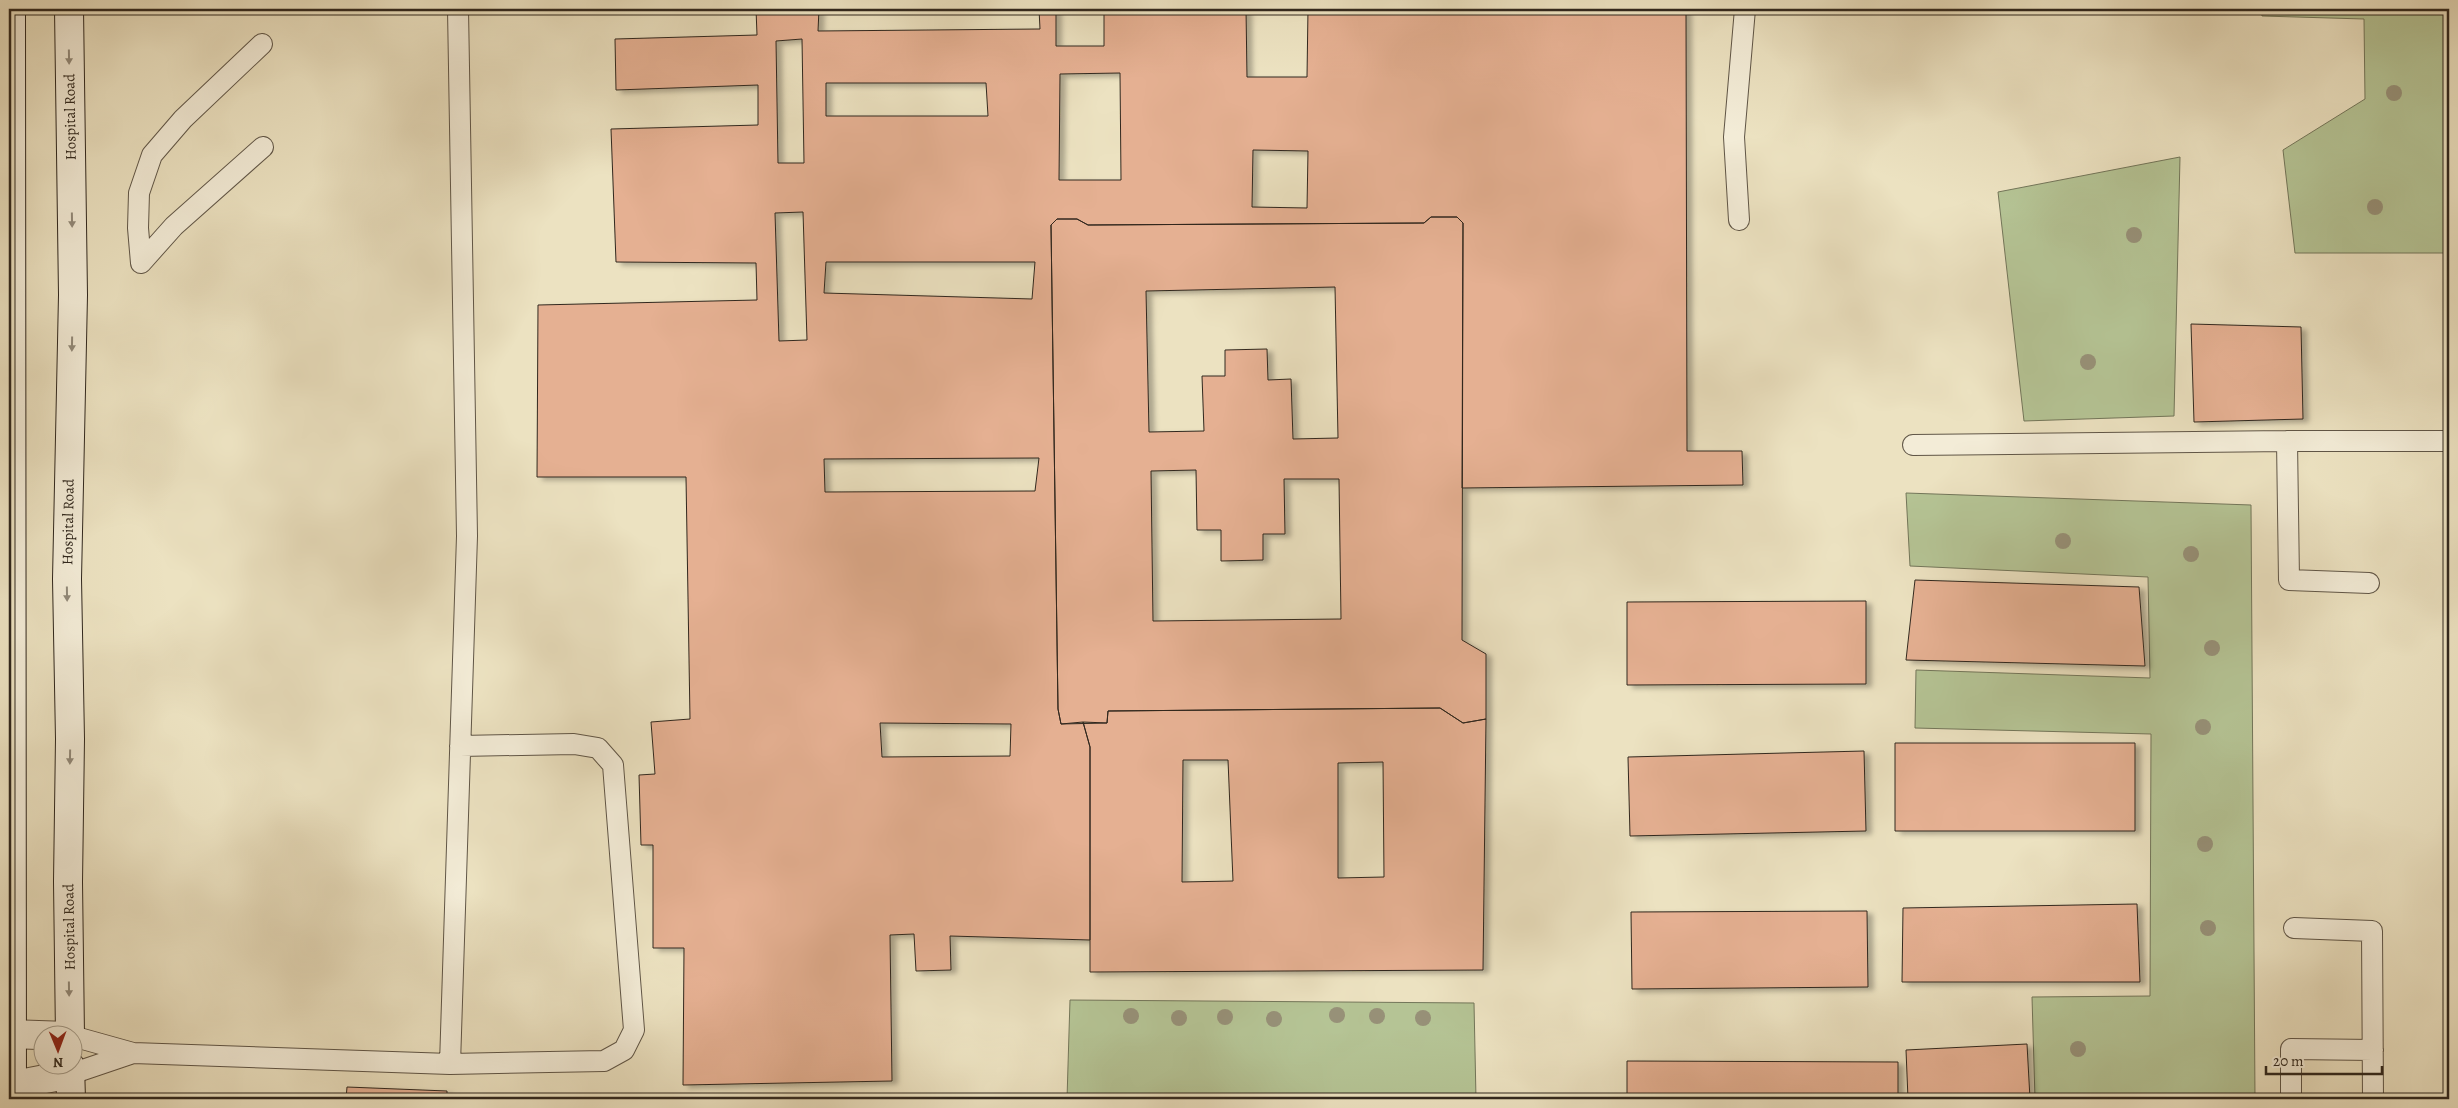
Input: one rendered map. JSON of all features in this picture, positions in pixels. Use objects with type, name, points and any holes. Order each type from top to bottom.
[{"type":"street","points":[[11,9],[11,1090],[71,1080]]},
{"type":"street","name":"Hospital Road","points":[[68,9],[73,295],[67,579],[70,739],[68,882],[70,1026]]},
{"type":"street","points":[[10,1034],[32,1035]]},
{"type":"lane","points":[[450,1064],[467,536],[458,9]]},
{"type":"lane","points":[[1739,220],[1734,137],[1745,9]]},
{"type":"lane","points":[[262,44],[183,119],[152,155],[139,193],[138,228],[141,264],[174,226],[263,147]]},
{"type":"lane","points":[[1913,445],[2287,441],[2449,442]]},
{"type":"lane","points":[[2287,441],[2290,580],[2370,583]]},
{"type":"lane","points":[[82,1039],[133,1053],[450,1064],[604,1061],[624,1050],[634,1030],[613,765],[598,748],[574,744],[460,746]]},
{"type":"lane","points":[[2294,928],[2372,931],[2373,1099]]},
{"type":"lane","points":[[2291,1099],[2290,1049],[2373,1050]]},
{"type":"lane","points":[[71,1080],[133,1053]]},
{"type":"green space","points":[[2261,9],[2446,9],[2446,253],[2295,253],[2283,150],[2365,99],[2364,19],[2262,16]]},
{"type":"green space","points":[[2180,157],[2174,416],[2024,421],[1998,192]]},
{"type":"green space","points":[[1906,493],[2251,505],[2255,1099],[2035,1099],[2032,997],[2150,996],[2151,734],[1915,728],[1916,670],[2150,678],[2148,577],[1910,566]]},
{"type":"green space","points":[[1070,1000],[1474,1003],[1476,1099],[1067,1099]]},
{"type":"building","points":[[756,9],[819,9],[818,31],[1040,29],[1039,9],[1056,9],[1056,46],[1104,46],[1104,9],[1246,9],[1247,77],[1307,77],[1308,9],[1686,9],[1687,451],[1742,451],[1743,485],[1462,488],[1463,223],[1457,217],[1431,217],[1424,223],[1088,225],[1077,219],[1057,219],[1051,225],[1058,709],[1061,724],[1083,722],[1090,747],[1090,940],[950,936],[951,970],[916,971],[914,934],[890,935],[892,1081],[683,1085],[684,948],[653,948],[653,845],[641,845],[639,775],[655,774],[651,722],[690,719],[686,477],[537,477],[538,305],[757,300],[756,263],[616,262],[611,129],[758,125],[758,85],[616,90],[615,39],[757,35]],"holes":[[[802,39],[804,163],[778,163],[776,41]],[[1120,73],[1121,180],[1059,180],[1060,74]],[[826,83],[986,83],[988,116],[826,116]],[[1253,150],[1308,151],[1307,208],[1252,207]],[[803,212],[807,340],[779,341],[775,213]],[[826,262],[1035,262],[1032,299],[824,293]],[[1039,458],[1035,491],[825,492],[824,459]],[[880,723],[1011,724],[1010,756],[882,757]]]},
{"type":"building","points":[[1431,217],[1457,217],[1463,223],[1462,640],[1486,654],[1486,719],[1463,723],[1440,708],[1108,711],[1107,723],[1061,724],[1058,709],[1051,225],[1057,219],[1077,219],[1088,225],[1424,223]],"holes":[[[1335,287],[1338,438],[1293,439],[1291,379],[1268,380],[1267,349],[1225,350],[1225,376],[1202,376],[1204,431],[1149,432],[1146,291]],[[1196,470],[1197,530],[1221,530],[1221,561],[1263,560],[1263,534],[1285,534],[1284,479],[1339,479],[1341,619],[1153,621],[1151,471]]]},
{"type":"building","points":[[2191,324],[2301,327],[2303,419],[2194,422]]},
{"type":"building","points":[[1915,580],[2139,587],[2145,666],[1906,660]]},
{"type":"building","points":[[1866,601],[1866,684],[1627,685],[1627,602]]},
{"type":"building","points":[[1440,708],[1463,723],[1486,719],[1483,970],[1090,972],[1090,747],[1083,722],[1107,723],[1108,711]],"holes":[[[1183,760],[1228,760],[1233,881],[1182,882]],[[1383,762],[1384,877],[1338,878],[1338,763]]]},
{"type":"building","points":[[1895,743],[2135,743],[2135,831],[1895,831]]},
{"type":"building","points":[[1864,751],[1866,831],[1630,836],[1628,757]]},
{"type":"building","points":[[2137,904],[2140,982],[1902,982],[1903,908]]},
{"type":"building","points":[[1867,911],[1868,987],[1632,989],[1631,912]]},
{"type":"building","points":[[2027,1044],[2030,1099],[1908,1099],[1906,1050]]},
{"type":"building","points":[[1627,1061],[1898,1062],[1898,1099],[1627,1099]]},
{"type":"building","points":[[347,1087],[447,1091],[447,1099],[346,1099]]}]
